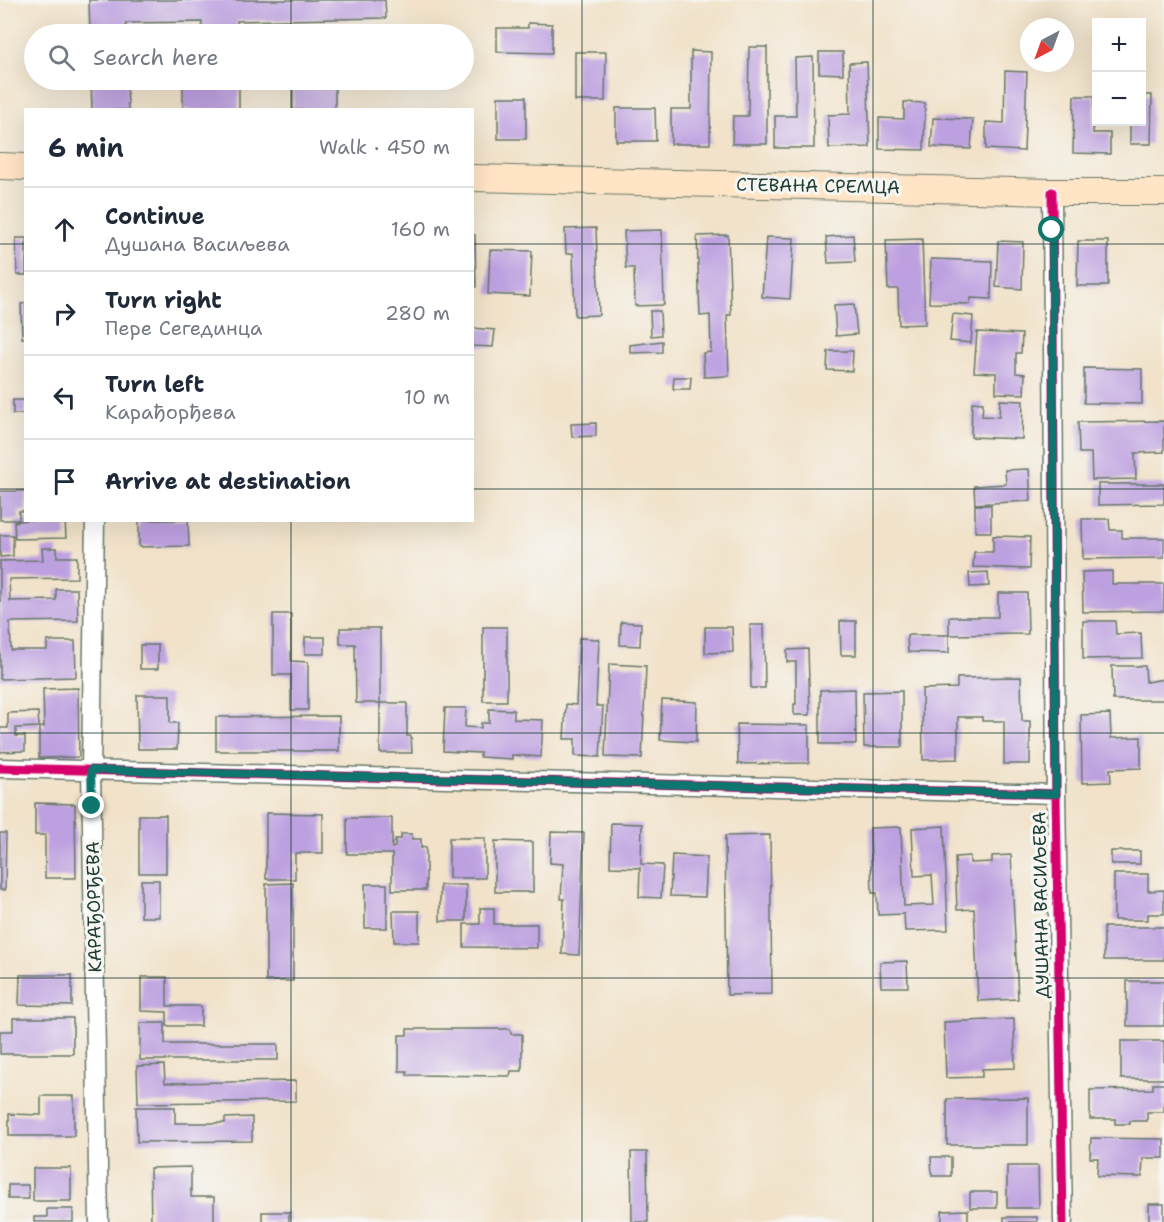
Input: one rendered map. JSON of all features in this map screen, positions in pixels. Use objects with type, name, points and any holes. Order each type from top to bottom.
[{"type":"main road","points":[[0,166],[24,167]]},
{"type":"main road","name":"СТЕВАНА СРЕМЦА","points":[[474,178],[1052,192],[1164,192]]},
{"type":"street","name":"ДУШАНА ВАСИЉЕВА","points":[[1052,192],[1056,794],[1063,1222]]},
{"type":"street","name":"КАРАЂОРЂЕВА","points":[[95,522],[91,770],[99,1222]]},
{"type":"street","points":[[0,768],[1056,794]]},
{"type":"building","points":[[89,0],[385,0],[386,18],[237,21],[237,24],[202,24],[202,22],[90,24]]},
{"type":"building","points":[[528,23],[552,24],[552,53],[497,52],[497,28],[528,28]]},
{"type":"building","points":[[749,47],[767,47],[767,144],[732,144],[733,116],[748,116]]},
{"type":"building","points":[[691,51],[711,52],[710,144],[671,144],[671,109],[691,109]]},
{"type":"building","points":[[575,52],[606,52],[605,101],[575,101]]},
{"type":"building","points":[[819,52],[843,52],[843,74],[819,73]]},
{"type":"building","points":[[813,57],[814,148],[775,148],[775,116],[796,116],[795,58]]},
{"type":"building","points":[[867,62],[870,147],[829,148],[828,115],[850,114],[849,63]]},
{"type":"building","points":[[1005,71],[1027,72],[1024,151],[986,149],[986,122],[1004,123]]},
{"type":"building","points":[[91,90],[127,90],[128,108],[92,108]]},
{"type":"building","points":[[183,90],[239,90],[239,108],[183,108]]},
{"type":"building","points":[[293,90],[335,90],[335,108],[293,108]]},
{"type":"building","points":[[1146,95],[1152,95],[1151,144],[1130,144],[1130,126],[1146,126]]},
{"type":"building","points":[[1074,96],[1092,96],[1093,133],[1110,133],[1110,154],[1073,153]]},
{"type":"building","points":[[498,97],[526,97],[526,139],[498,139]]},
{"type":"building","points":[[904,102],[925,103],[924,150],[879,149],[879,118],[904,119]]},
{"type":"building","points":[[616,108],[655,108],[656,141],[616,141]]},
{"type":"building","points":[[933,118],[973,119],[971,149],[931,147]]},
{"type":"building","points":[[596,228],[599,315],[575,316],[573,253],[566,254],[565,229]]},
{"type":"building","points":[[662,230],[664,305],[635,306],[634,268],[626,268],[624,231]]},
{"type":"building","points":[[474,235],[475,235],[476,287],[474,287]]},
{"type":"building","points":[[728,235],[731,315],[727,315],[729,376],[704,377],[703,353],[711,352],[710,315],[700,316],[697,236]]},
{"type":"building","points":[[853,235],[855,262],[828,263],[826,237]]},
{"type":"building","points":[[766,237],[794,238],[790,299],[762,297]]},
{"type":"building","points":[[16,238],[24,238],[24,275],[17,275]]},
{"type":"building","points":[[922,239],[925,324],[899,325],[898,289],[888,289],[886,240]]},
{"type":"building","points":[[998,241],[1023,242],[1022,289],[996,287]]},
{"type":"building","points":[[1078,241],[1108,241],[1108,286],[1077,286]]},
{"type":"building","points":[[490,250],[532,251],[530,296],[488,294]]},
{"type":"building","points":[[931,259],[992,261],[991,299],[971,298],[970,304],[929,303]]},
{"type":"building","points":[[24,303],[24,338],[22,338],[21,304]]},
{"type":"building","points":[[854,304],[857,334],[836,336],[834,305]]},
{"type":"building","points":[[650,311],[660,311],[661,335],[651,336]]},
{"type":"building","points":[[953,314],[973,316],[971,343],[950,341]]},
{"type":"building","points":[[474,328],[495,330],[493,347],[474,346]]},
{"type":"building","points":[[977,332],[1022,334],[1021,353],[1016,353],[1016,373],[1025,374],[1024,394],[996,393],[996,373],[974,372]]},
{"type":"building","points":[[662,341],[662,352],[630,353],[630,345]]},
{"type":"building","points":[[828,351],[853,351],[852,371],[827,370]]},
{"type":"building","points":[[1084,368],[1142,369],[1142,404],[1084,403]]},
{"type":"building","points":[[674,377],[691,377],[690,389],[673,389]]},
{"type":"building","points":[[13,400],[24,400],[24,414],[13,414]]},
{"type":"building","points":[[1000,400],[1023,401],[1022,439],[971,437],[972,402],[983,403],[982,416],[999,417]]},
{"type":"building","points":[[1164,421],[1164,452],[1135,453],[1136,479],[1092,480],[1091,453],[1079,453],[1078,422]]},
{"type":"building","points":[[596,423],[596,436],[572,437],[571,424]]},
{"type":"building","points":[[1029,469],[1031,501],[975,504],[974,486],[1006,484],[1005,470]]},
{"type":"building","points":[[1098,484],[1164,484],[1164,504],[1098,505]]},
{"type":"building","points":[[0,491],[24,491],[24,511],[19,511],[19,520],[0,520]]},
{"type":"building","points":[[975,505],[991,505],[991,532],[975,532]]},
{"type":"building","points":[[1082,519],[1109,519],[1110,530],[1122,530],[1122,538],[1164,538],[1164,558],[1083,559]]},
{"type":"building","points":[[14,522],[65,522],[66,538],[15,539]]},
{"type":"building","points":[[139,522],[188,522],[189,546],[139,547]]},
{"type":"building","points":[[0,535],[13,535],[13,556],[0,557]]},
{"type":"building","points":[[993,536],[1030,537],[1029,569],[973,567],[974,552],[993,552]]},
{"type":"building","points":[[42,548],[57,548],[57,557],[77,557],[77,578],[9,579],[10,601],[56,600],[56,589],[77,589],[78,621],[10,622],[11,650],[47,650],[47,641],[75,641],[76,677],[0,679],[0,561],[43,560]]},
{"type":"building","points":[[1112,571],[1112,584],[1164,584],[1164,611],[1083,612],[1082,572]]},
{"type":"building","points":[[988,572],[989,586],[970,587],[969,573]]},
{"type":"building","points":[[998,593],[1027,593],[1028,634],[949,635],[949,617],[998,617]]},
{"type":"building","points":[[273,614],[291,614],[291,661],[308,662],[308,710],[291,710],[291,675],[273,675]]},
{"type":"building","points":[[840,621],[856,621],[856,655],[841,655]]},
{"type":"building","points":[[1083,621],[1115,621],[1116,634],[1141,633],[1142,658],[1083,659]]},
{"type":"building","points":[[621,622],[641,623],[640,646],[620,645]]},
{"type":"building","points":[[750,625],[764,625],[765,688],[751,688]]},
{"type":"building","points":[[483,627],[507,627],[507,701],[483,701]]},
{"type":"building","points":[[705,627],[732,627],[733,652],[705,653]]},
{"type":"building","points":[[340,628],[380,628],[380,703],[356,703],[355,644],[340,644]]},
{"type":"building","points":[[907,635],[949,635],[949,653],[908,652]]},
{"type":"building","points":[[305,637],[325,637],[325,654],[305,654]]},
{"type":"building","points":[[579,638],[599,639],[596,706],[603,706],[600,757],[575,756],[575,739],[564,739],[566,704],[576,705]]},
{"type":"building","points":[[140,645],[158,645],[158,669],[140,669]]},
{"type":"building","points":[[808,649],[810,715],[794,715],[796,662],[787,662],[787,650]]},
{"type":"building","points":[[609,664],[646,666],[642,758],[605,757]]},
{"type":"building","points":[[1112,666],[1145,666],[1146,682],[1164,679],[1164,700],[1113,700]]},
{"type":"building","points":[[1021,677],[1022,721],[1030,721],[1030,764],[1004,764],[1004,721],[982,721],[982,717],[958,717],[958,759],[923,760],[922,689],[957,688],[957,678]]},
{"type":"building","points":[[78,688],[79,757],[39,758],[39,727],[44,727],[43,689]]},
{"type":"building","points":[[855,689],[856,744],[820,744],[820,690]]},
{"type":"building","points":[[902,691],[902,747],[864,747],[863,692]]},
{"type":"building","points":[[137,695],[170,695],[170,723],[178,723],[177,749],[138,749]]},
{"type":"building","points":[[662,700],[697,702],[696,742],[660,740]]},
{"type":"building","points":[[380,703],[407,703],[407,736],[411,736],[412,753],[380,753]]},
{"type":"building","points":[[445,708],[466,708],[465,727],[481,728],[481,723],[489,723],[489,709],[514,710],[514,719],[543,720],[541,757],[512,755],[512,759],[480,757],[480,753],[443,751]]},
{"type":"building","points":[[38,712],[39,727],[16,728],[16,736],[25,736],[25,751],[0,752],[0,728],[8,728],[8,713]]},
{"type":"building","points":[[1110,714],[1111,738],[1141,737],[1141,768],[1110,769],[1111,782],[1082,783],[1081,715]]},
{"type":"building","points":[[339,716],[339,751],[216,751],[216,717]]},
{"type":"building","points":[[737,724],[809,725],[809,763],[738,764]]},
{"type":"building","points":[[35,803],[75,804],[76,878],[45,878],[45,835],[35,835]]},
{"type":"building","points":[[266,813],[323,814],[323,853],[295,853],[295,879],[266,879]]},
{"type":"building","points":[[139,815],[166,815],[166,873],[139,873]]},
{"type":"building","points":[[347,818],[392,818],[392,848],[395,847],[395,839],[401,839],[401,834],[412,834],[412,839],[421,839],[421,848],[426,847],[426,890],[392,890],[392,854],[347,854]]},
{"type":"building","points":[[611,823],[642,824],[641,864],[663,865],[661,898],[639,897],[640,868],[610,867]]},
{"type":"building","points":[[944,826],[948,930],[905,931],[904,914],[878,915],[877,893],[872,893],[870,828],[901,827],[904,906],[934,905],[932,875],[914,876],[912,828]]},
{"type":"building","points":[[551,832],[584,833],[579,955],[562,954],[563,864],[550,863]]},
{"type":"building","points":[[0,833],[6,833],[5,890],[0,890]]},
{"type":"building","points":[[770,835],[772,994],[727,995],[725,836]]},
{"type":"building","points":[[449,838],[485,838],[485,878],[449,878]]},
{"type":"building","points":[[495,841],[533,842],[533,892],[495,892]]},
{"type":"building","points":[[1111,851],[1140,851],[1140,864],[1111,864]]},
{"type":"building","points":[[672,855],[707,857],[705,897],[670,896]]},
{"type":"building","points":[[1011,855],[1018,999],[978,1001],[974,909],[957,910],[955,857],[970,856],[970,863],[992,862],[992,856]]},
{"type":"building","points":[[1114,874],[1148,874],[1148,891],[1164,890],[1164,914],[1148,914],[1148,920],[1114,920]]},
{"type":"building","points":[[141,880],[159,880],[159,917],[141,917]]},
{"type":"building","points":[[293,883],[293,981],[266,981],[266,884]]},
{"type":"building","points":[[365,884],[387,884],[387,928],[365,928]]},
{"type":"building","points":[[440,885],[466,885],[466,921],[440,921]]},
{"type":"building","points":[[480,908],[494,908],[494,924],[537,924],[537,948],[464,947],[464,924],[480,924]]},
{"type":"building","points":[[393,911],[419,911],[419,942],[394,942]]},
{"type":"building","points":[[1104,927],[1164,927],[1164,960],[1104,960]]},
{"type":"building","points":[[907,961],[908,987],[881,987],[880,962]]},
{"type":"building","points":[[20,975],[72,975],[72,1006],[19,1005]]},
{"type":"building","points":[[141,977],[167,977],[167,1006],[201,1006],[201,1026],[167,1026],[167,1012],[141,1011]]},
{"type":"building","points":[[1127,981],[1164,981],[1164,1026],[1127,1026]]},
{"type":"building","points":[[13,1018],[73,1018],[73,1054],[0,1054],[0,1031],[13,1031]]},
{"type":"building","points":[[1014,1019],[1015,1068],[982,1069],[982,1077],[946,1078],[944,1022]]},
{"type":"building","points":[[140,1023],[165,1023],[165,1044],[278,1044],[278,1060],[140,1060]]},
{"type":"building","points":[[407,1029],[510,1029],[511,1034],[522,1034],[522,1071],[511,1071],[510,1076],[407,1075],[407,1071],[399,1071],[399,1035],[407,1035]]},
{"type":"building","points":[[1121,1041],[1164,1041],[1164,1079],[1121,1079]]},
{"type":"building","points":[[164,1065],[165,1083],[296,1081],[296,1101],[138,1103],[137,1066]]},
{"type":"building","points":[[1153,1084],[1164,1084],[1164,1112],[1147,1112],[1147,1121],[1130,1121],[1130,1124],[1115,1124],[1115,1119],[1090,1119],[1090,1090],[1153,1089]]},
{"type":"building","points":[[41,1096],[74,1096],[74,1136],[9,1136],[9,1114],[41,1115]]},
{"type":"building","points":[[1028,1098],[1028,1145],[947,1145],[947,1099]]},
{"type":"building","points":[[136,1107],[175,1107],[175,1123],[225,1123],[225,1118],[252,1117],[252,1141],[137,1142]]},
{"type":"building","points":[[1091,1138],[1164,1139],[1164,1158],[1143,1158],[1142,1177],[1097,1176],[1098,1158],[1090,1158]]},
{"type":"building","points":[[631,1152],[647,1152],[648,1222],[632,1222]]},
{"type":"building","points":[[931,1157],[951,1157],[951,1176],[932,1176]]},
{"type":"building","points":[[1007,1166],[1038,1166],[1039,1208],[1007,1208]]},
{"type":"building","points":[[191,1167],[191,1197],[214,1197],[214,1222],[151,1222],[150,1168]]},
{"type":"building","points":[[33,1168],[71,1168],[71,1201],[33,1201]]},
{"type":"building","points":[[8,1185],[28,1185],[29,1199],[8,1199]]},
{"type":"building","points":[[970,1192],[997,1192],[997,1208],[970,1208]]},
{"type":"building","points":[[1149,1204],[1164,1204],[1164,1222],[1149,1222]]},
{"type":"building","points":[[47,1209],[73,1209],[73,1222],[34,1222],[34,1217],[47,1217]]},
{"type":"building","points":[[968,1210],[968,1222],[942,1222],[942,1211]]},
{"type":"building","points":[[262,1212],[289,1212],[289,1222],[262,1222]]},
{"type":"building","points":[[1004,1217],[1037,1217],[1037,1222],[1004,1222]]},
{"type":"cycle path","points":[[1052,192],[1056,794],[1063,1222]]},
{"type":"cycle path","points":[[0,768],[1056,794]]},
{"type":"route","points":[[92,806],[91,770],[1056,794],[1052,230]]}]
